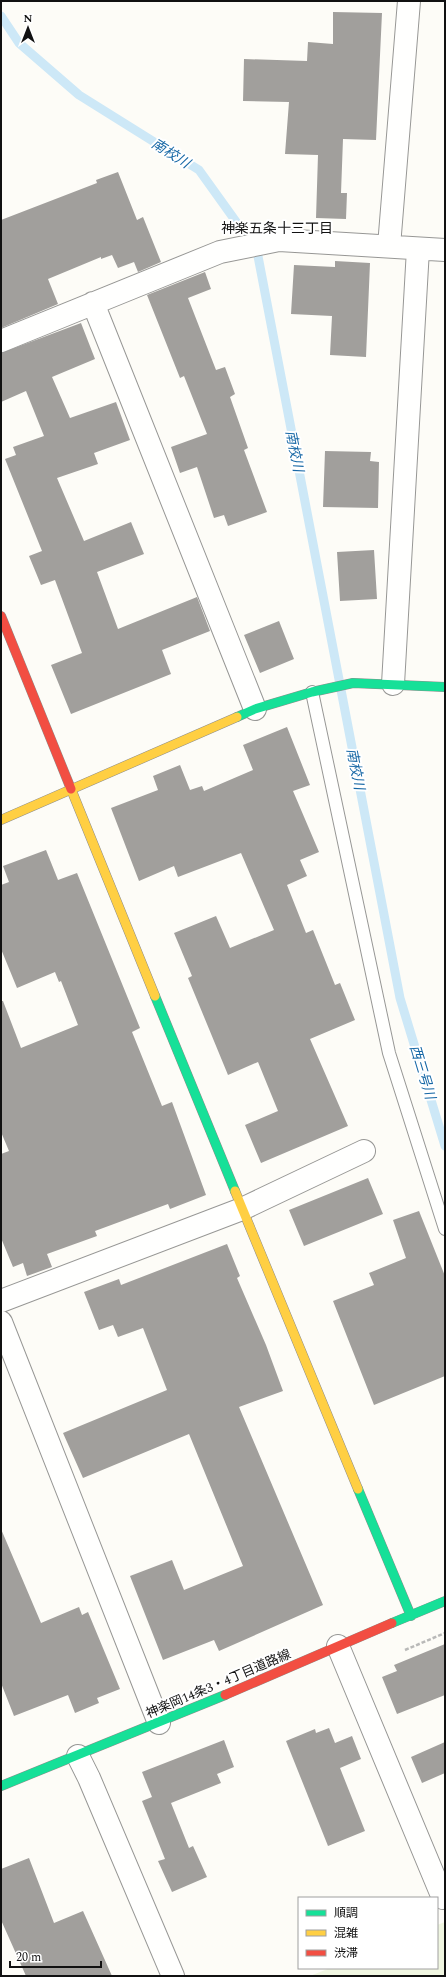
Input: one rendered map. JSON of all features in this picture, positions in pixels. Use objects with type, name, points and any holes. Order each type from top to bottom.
[{"type":"street","points":[[389,246],[409,1]]},
{"type":"street","points":[[1,341],[220,252],[279,240],[445,250]]},
{"type":"street","points":[[393,684],[418,249]]},
{"type":"street","points":[[93,304],[255,709]]},
{"type":"street","points":[[1,616],[242,1209],[411,1616]]},
{"type":"street","points":[[1,820],[255,709],[317,691],[353,683],[445,687]]},
{"type":"street","points":[[1,1301],[242,1209],[364,1151]]},
{"type":"street","points":[[1,1322],[159,1723]]},
{"type":"street","name":"神楽岡14条3・4丁目道路線","points":[[1,1786],[159,1723],[445,1601]]},
{"type":"street","points":[[338,1646],[443,1898]]},
{"type":"street","points":[[78,1756],[89,1778],[173,1976]]},
{"type":"lane","points":[[317,691],[389,1053],[445,1229]]},
{"type":"green space","points":[[445,1922],[445,1976],[310,1976],[328,1969],[438,1969],[438,1925]]},
{"type":"building","points":[[333,12],[382,13],[376,140],[343,139],[341,193],[347,193],[346,219],[316,218],[318,155],[285,154],[289,102],[243,101],[244,59],[307,61],[308,42],[333,44]]},
{"type":"building","points":[[118,172],[137,220],[143,217],[161,262],[138,272],[134,262],[118,268],[112,255],[101,259],[101,257],[48,279],[58,304],[1,328],[1,220],[97,183],[96,180]]},
{"type":"building","points":[[335,261],[370,263],[366,357],[330,355],[332,316],[291,314],[294,265],[335,267]]},
{"type":"building","points":[[205,272],[211,289],[188,298],[216,370],[225,367],[235,394],[230,397],[248,448],[244,450],[267,512],[228,526],[224,515],[214,518],[197,467],[180,473],[171,447],[207,434],[184,376],[180,378],[147,295]]},
{"type":"building","points":[[81,323],[95,359],[52,377],[70,418],[116,402],[130,440],[94,453],[98,464],[57,478],[84,541],[131,522],[144,554],[97,572],[118,629],[197,597],[210,631],[162,650],[171,674],[71,714],[51,665],[82,653],[55,580],[41,585],[29,556],[42,551],[5,459],[16,455],[13,447],[44,436],[26,391],[1,402],[1,353]]},
{"type":"building","points":[[325,451],[371,452],[370,461],[379,462],[378,508],[323,507]]},
{"type":"building","points":[[374,550],[377,599],[340,601],[337,552]]},
{"type":"building","points":[[279,621],[294,659],[260,673],[244,635]]},
{"type":"building","points":[[287,727],[310,785],[293,791],[319,852],[300,860],[307,876],[287,885],[306,933],[313,930],[335,985],[340,983],[355,1020],[310,1039],[348,1126],[261,1163],[245,1125],[278,1111],[258,1062],[228,1075],[188,978],[192,976],[174,933],[216,916],[230,948],[274,930],[241,853],[178,877],[174,866],[139,881],[111,808],[158,790],[153,776],[180,765],[190,790],[202,786],[204,791],[253,770],[243,745]]},
{"type":"building","points":[[46,850],[58,880],[77,873],[140,1028],[132,1032],[162,1106],[172,1102],[206,1195],[170,1209],[168,1204],[95,1231],[97,1236],[47,1254],[52,1267],[27,1276],[23,1263],[13,1267],[1,1238],[1,1154],[9,1151],[1,1132],[1,1001],[3,1001],[21,1048],[78,1025],[61,981],[59,982],[55,972],[17,988],[1,949],[1,885],[9,882],[3,866]]},
{"type":"building","points":[[368,1178],[383,1214],[304,1246],[289,1210]]},
{"type":"building","points":[[419,1211],[445,1276],[445,1376],[374,1405],[333,1301],[374,1285],[369,1273],[406,1258],[393,1220]]},
{"type":"building","points":[[227,1244],[240,1276],[237,1278],[266,1345],[283,1391],[239,1407],[323,1605],[219,1651],[214,1640],[163,1660],[130,1576],[172,1560],[184,1590],[243,1566],[189,1434],[83,1478],[63,1433],[167,1390],[143,1328],[118,1337],[113,1325],[99,1330],[84,1292],[119,1279],[121,1285]]},
{"type":"building","points":[[1,1529],[41,1623],[79,1607],[82,1615],[88,1612],[120,1689],[97,1698],[99,1703],[75,1713],[68,1695],[14,1716],[1,1683]]},
{"type":"building","points":[[445,1644],[445,1695],[397,1714],[382,1677],[397,1671],[394,1665]]},
{"type":"building","points":[[329,1728],[335,1743],[352,1736],[361,1759],[340,1768],[365,1831],[328,1846],[286,1741],[315,1729],[316,1733]]},
{"type":"building","points":[[224,1740],[234,1767],[217,1774],[221,1783],[171,1803],[189,1848],[193,1846],[207,1877],[172,1892],[158,1861],[165,1859],[142,1801],[152,1797],[142,1772]]},
{"type":"building","points":[[445,1742],[445,1773],[422,1783],[411,1757]]},
{"type":"building","points":[[29,1858],[54,1923],[83,1911],[112,1976],[26,1976],[1,1920],[1,1869]]},
{"type":"waterway","name":"南校川","points":[[1,16],[19,43],[79,95],[199,170],[257,251],[400,998],[445,1146]]},
{"type":"traffic: fast","points":[[237,717],[255,709],[312,692],[353,683],[445,687]]},
{"type":"traffic: fast","points":[[155,996],[235,1191]]},
{"type":"traffic: fast","points":[[358,1489],[411,1616]]},
{"type":"traffic: fast","points":[[392,1623],[445,1601]]},
{"type":"traffic: fast","points":[[1,1786],[225,1695]]},
{"type":"traffic: slow","points":[[1,820],[237,717]]},
{"type":"traffic: slow","points":[[71,789],[155,996]]},
{"type":"traffic: slow","points":[[235,1191],[358,1489]]},
{"type":"traffic: jam","points":[[1,616],[71,789]]},
{"type":"traffic: jam","points":[[225,1695],[392,1623]]},
{"type":"district","name":"神楽五条十三丁目","points":[[277,228]]},
{"type":"water label","name":"西三号川","points":[[423,1072]]}]
